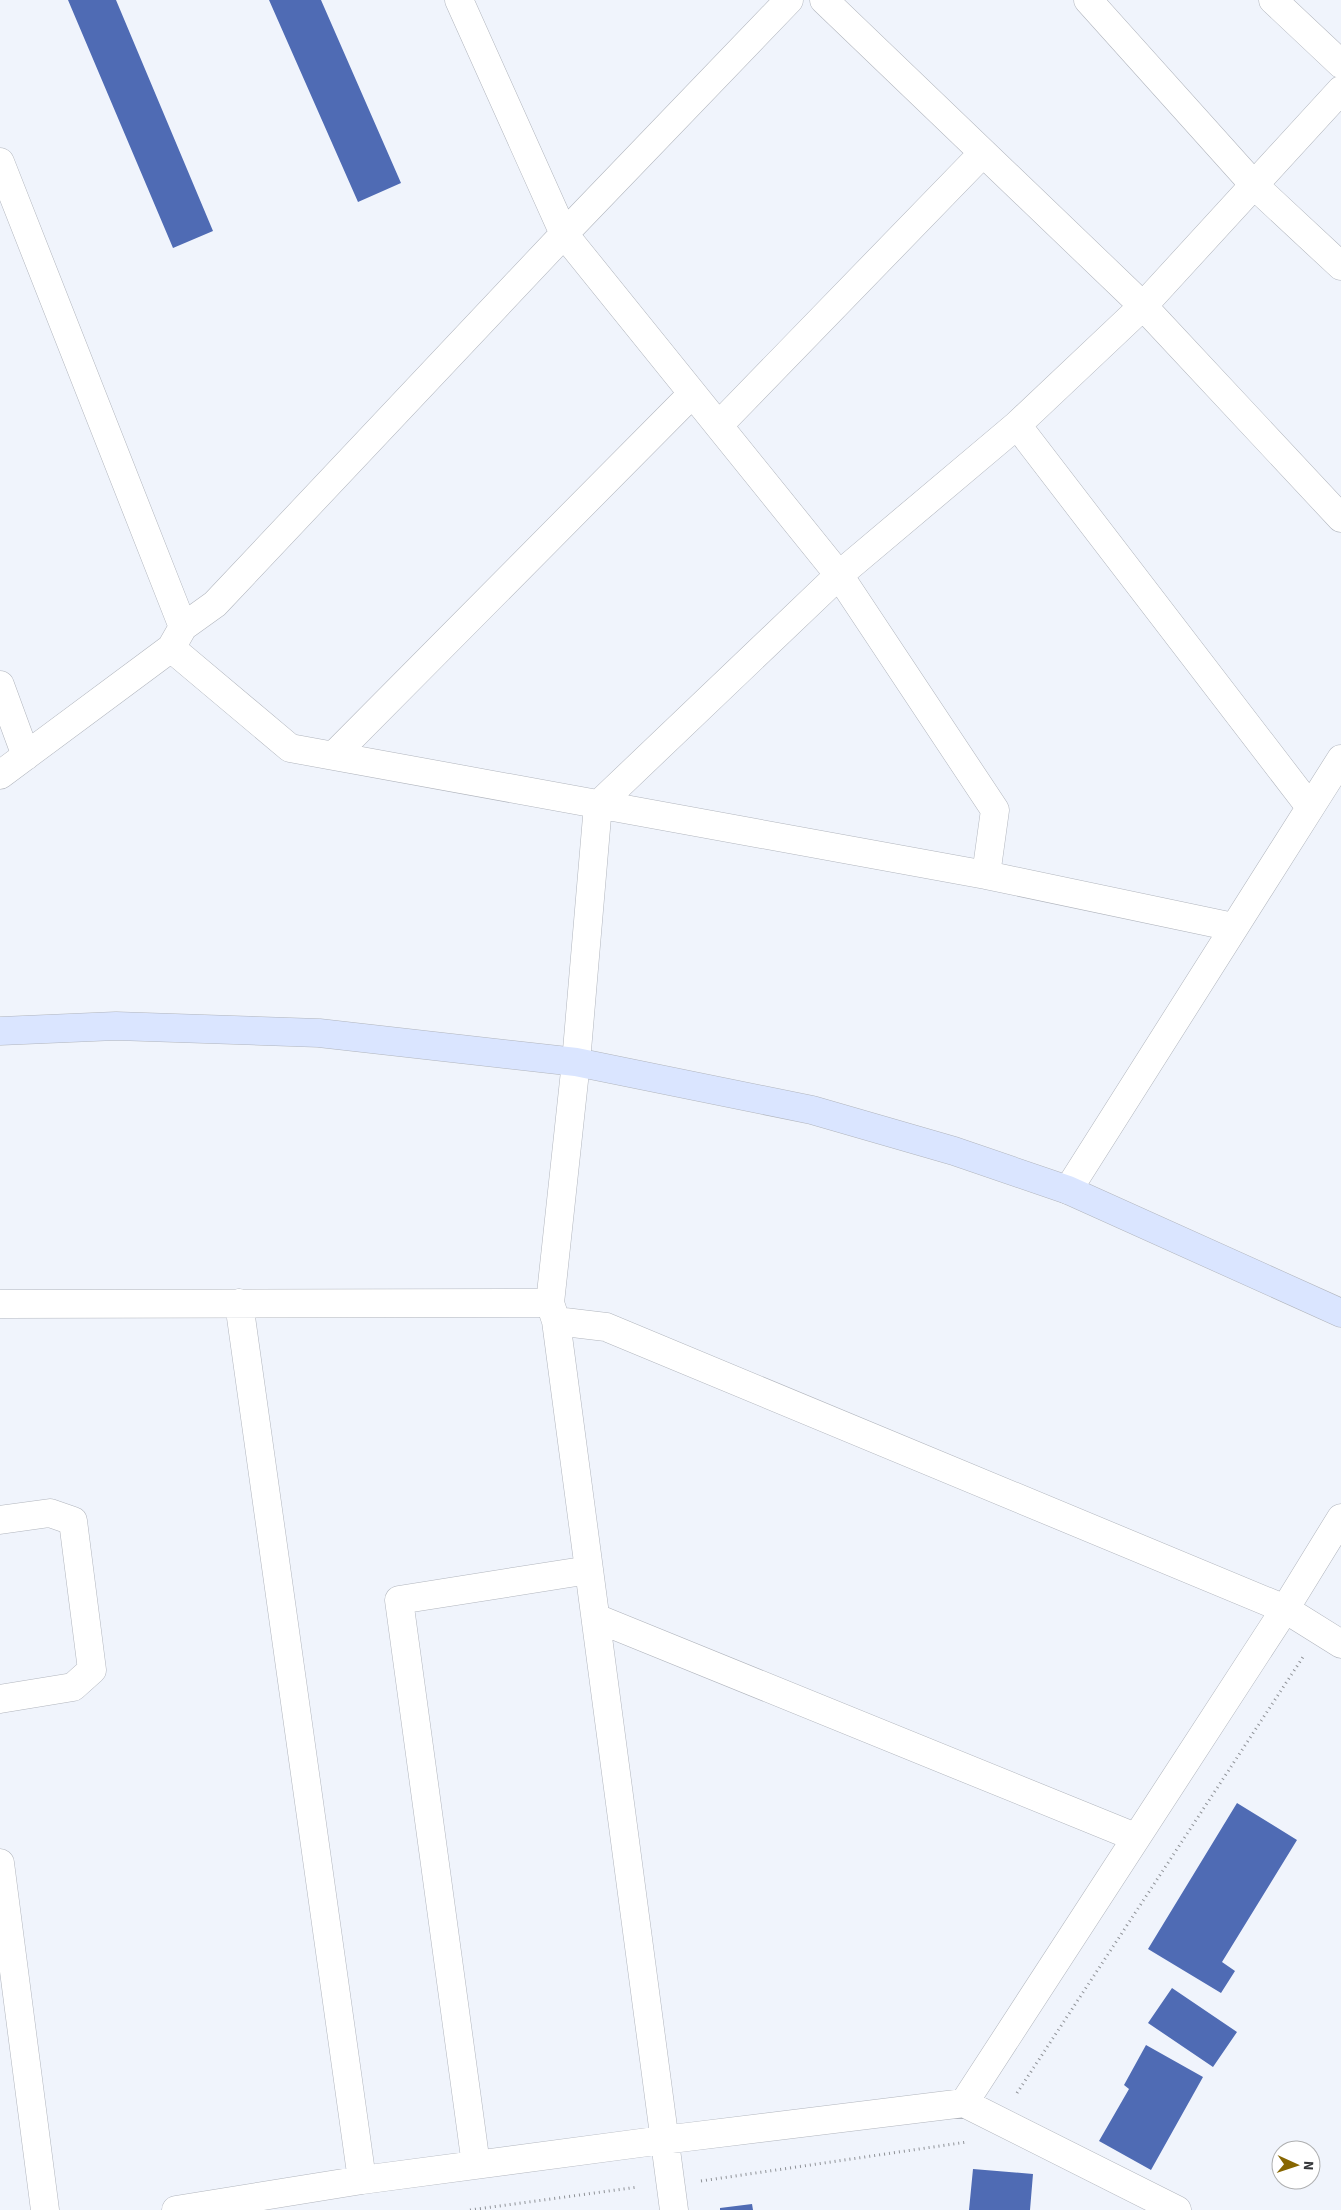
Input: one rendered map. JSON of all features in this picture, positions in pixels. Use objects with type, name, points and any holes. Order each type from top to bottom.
[{"type":"street","points":[[459,0],[564,234],[839,575],[995,810],[986,875]]},
{"type":"street","points":[[0,775],[177,637],[214,604],[564,234],[789,0]]},
{"type":"street","points":[[824,0],[1143,306],[1341,518]]},
{"type":"street","points":[[1088,0],[1255,186],[1341,266]]},
{"type":"street","points":[[1273,0],[1341,64]]},
{"type":"street","points":[[672,2198],[590,1570],[553,1312],[598,805],[839,575],[1016,425],[1143,306],[1341,90]]},
{"type":"street","points":[[719,425],[983,153]]},
{"type":"street","points":[[0,162],[177,637],[290,748],[986,875],[1234,927]]},
{"type":"street","points":[[334,755],[692,394]]},
{"type":"street","points":[[1016,425],[1310,807]]},
{"type":"street","points":[[0,684],[26,756]]},
{"type":"street","points":[[1068,1190],[1341,759]]},
{"type":"street","points":[[0,1031],[116,1026],[319,1033],[576,1062],[812,1110],[954,1151],[1068,1190],[1341,1313]]},
{"type":"street","points":[[239,1303],[362,2180]]},
{"type":"street","points":[[0,1304],[239,1303],[553,1312],[606,1327],[1284,1609],[1331,1638]]},
{"type":"street","points":[[0,1520],[50,1513],[73,1521],[92,1670],[73,1687],[0,1699]]},
{"type":"street","points":[[964,2104],[1341,1518]]},
{"type":"street","points":[[476,2165],[399,1600],[590,1570]]},
{"type":"street","points":[[596,1618],[1135,1837]]},
{"type":"street","points":[[0,1863],[45,2210]]},
{"type":"street","points":[[176,2210],[362,2180],[663,2140],[964,2104],[1177,2210]]},
{"type":"path","points":[[470,2210],[626,2187],[672,2198],[974,2141],[996,2120],[1022,2084],[1293,1672],[1331,1638]]},
{"type":"building","points":[[68,0],[116,0],[213,231],[173,248]]},
{"type":"building","points":[[269,0],[321,0],[401,183],[358,202]]},
{"type":"building","points":[[1237,1803],[1297,1840],[1222,1962],[1235,1971],[1221,1993],[1148,1949]]},
{"type":"building","points":[[1172,1988],[1237,2032],[1213,2067],[1148,2023]]},
{"type":"building","points":[[1146,2045],[1203,2077],[1151,2170],[1099,2141],[1129,2089],[1124,2085]]},
{"type":"building","points":[[973,2169],[1033,2174],[1030,2210],[969,2210]]},
{"type":"building","points":[[752,2204],[753,2210],[720,2210],[720,2208]]}]
